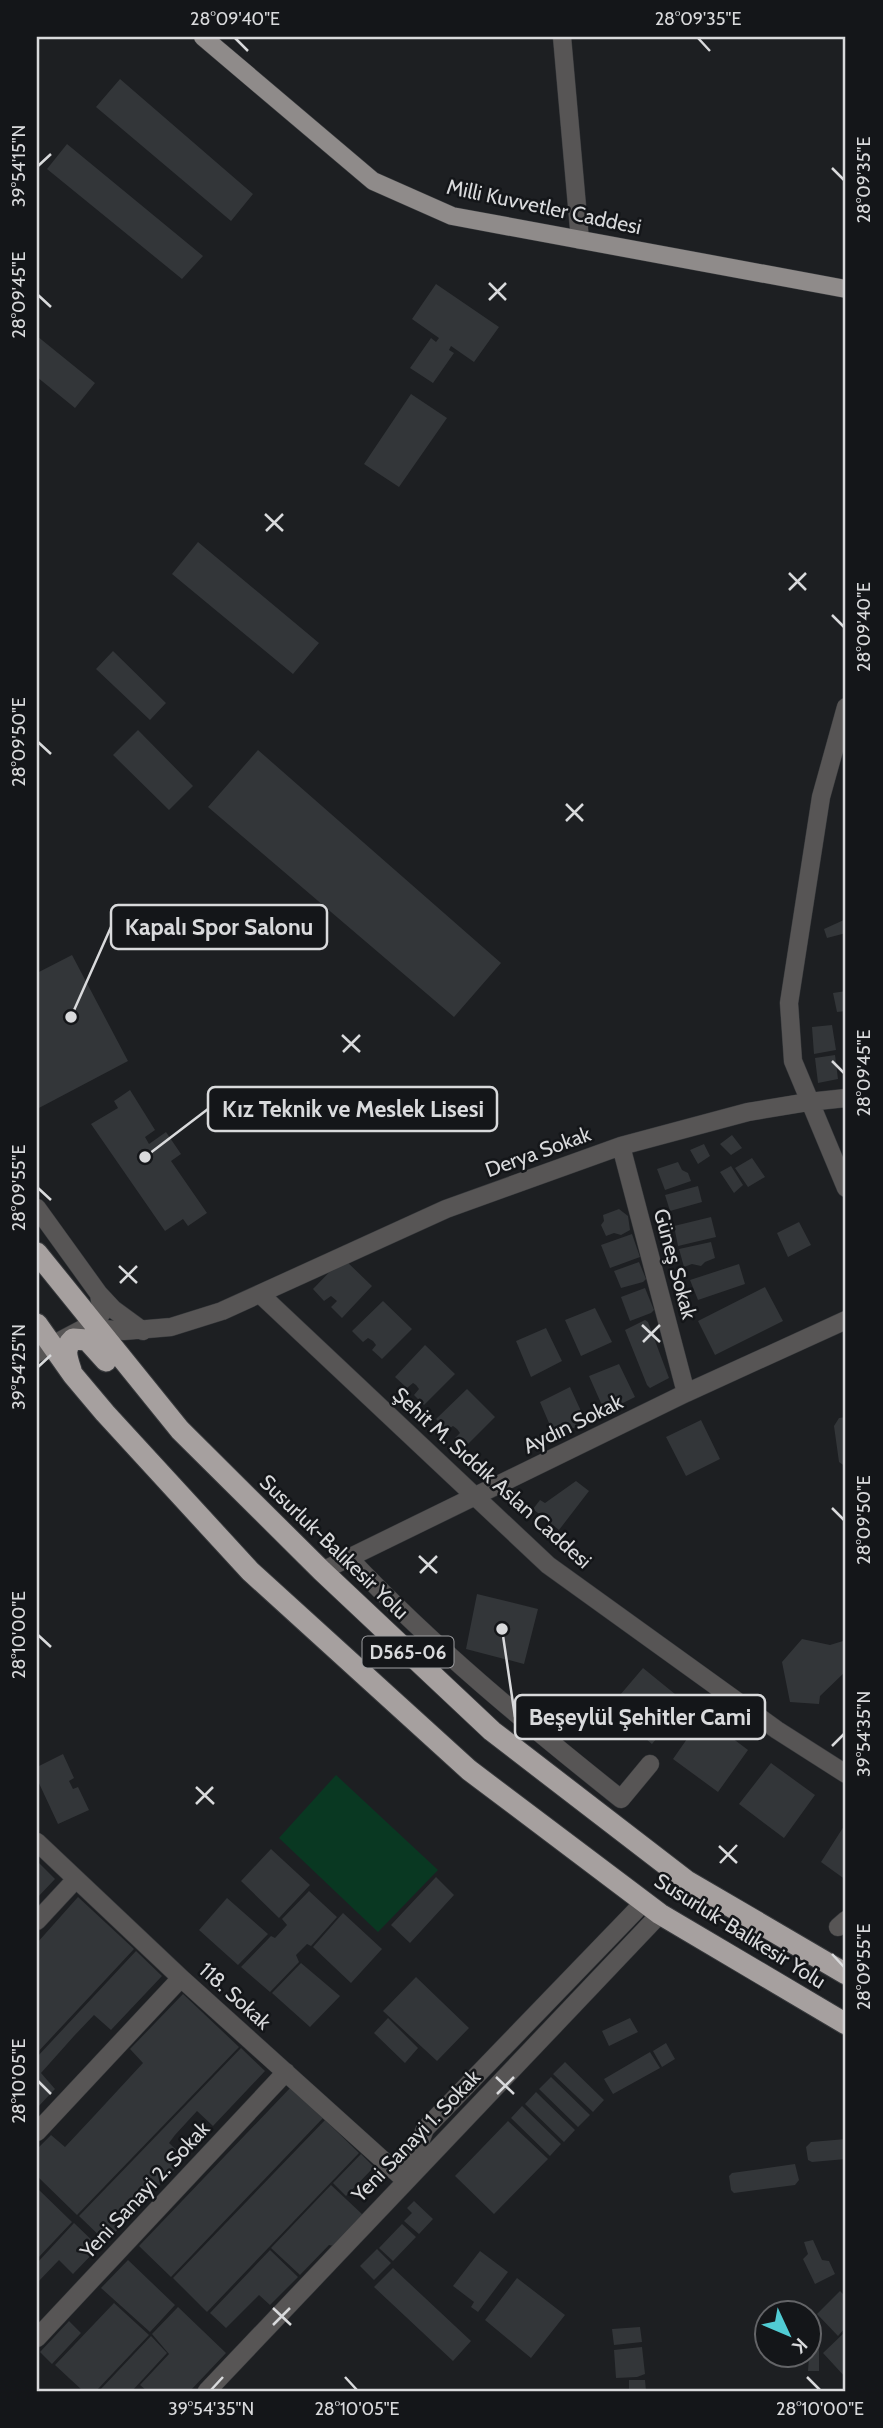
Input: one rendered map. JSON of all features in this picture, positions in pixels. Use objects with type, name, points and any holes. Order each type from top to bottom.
[{"type":"highway","name":"Susurluk-Balıkesir Yolu","points":[[37,1253],[180,1430],[322,1571],[492,1731],[687,1881],[846,1974]]},
{"type":"highway","name":"Susurluk-Balıkesir Yolu","points":[[37,1324],[44,1349],[73,1375],[250,1572],[469,1770],[652,1908],[846,2024]]},
{"type":"highway","points":[[73,1375],[67,1359],[67,1346],[74,1339],[80,1338],[94,1346],[196,1464],[248,1497]]},
{"type":"main road","name":"Milli Kuvvetler Caddesi","points":[[203,37],[373,181],[452,216],[846,289]]},
{"type":"street","points":[[562,37],[580,240]]},
{"type":"street","points":[[846,707],[821,797],[789,1003],[793,1061],[846,1188]]},
{"type":"street","name":"Derya Sokak","points":[[92,1324],[105,1329],[143,1331],[171,1327],[222,1311],[446,1209],[621,1146],[748,1112],[846,1098]]},
{"type":"street","name":"Güneş Sokak","points":[[621,1146],[686,1393]]},
{"type":"street","points":[[37,1208],[99,1294],[113,1309],[143,1331]]},
{"type":"street","points":[[44,1349],[92,1324],[102,1312],[99,1294]]},
{"type":"street","name":"Şehit M. Sıddık Aslan Caddesi","points":[[260,1294],[548,1565],[777,1730],[846,1774]]},
{"type":"street","name":"Aydın Sokak","points":[[322,1571],[686,1393],[846,1320]]},
{"type":"street","points":[[349,1558],[387,1599],[542,1735],[621,1799],[650,1764]]},
{"type":"street","name":"118. Sokak","points":[[37,1842],[181,1979],[405,2180]]},
{"type":"street","points":[[37,1921],[76,1879]]},
{"type":"street","points":[[405,2180],[425,2129],[652,1908]]},
{"type":"street","points":[[37,2132],[181,1979]]},
{"type":"street","name":"Yeni Sanayi 2. Sokak","points":[[37,2338],[286,2072]]},
{"type":"street","name":"Yeni Sanayi 1. Sokak","points":[[206,2391],[405,2180]]},
{"type":"green space","points":[[336,1775],[438,1870],[378,1932],[279,1838]]},
{"type":"building","points":[[120,79],[253,194],[231,221],[96,107]]},
{"type":"building","points":[[67,144],[203,256],[182,279],[47,169]]},
{"type":"building","points":[[436,284],[499,327],[474,362],[451,346],[449,350],[454,353],[433,383],[410,368],[431,338],[436,342],[439,338],[412,319]]},
{"type":"building","points":[[37,336],[95,383],[75,408],[37,377]]},
{"type":"building","points":[[411,394],[447,418],[399,487],[364,464]]},
{"type":"building","points":[[198,542],[319,643],[293,674],[172,574]]},
{"type":"building","points":[[113,651],[166,703],[150,720],[96,669]]},
{"type":"building","points":[[138,730],[193,786],[169,810],[113,755]]},
{"type":"building","points":[[258,750],[501,963],[454,1017],[208,807]]},
{"type":"building","points":[[846,919],[846,933],[827,938],[824,929]]},
{"type":"building","points":[[72,955],[128,1061],[37,1109],[37,973]]},
{"type":"building","points":[[846,991],[846,1011],[837,1012],[833,993]]},
{"type":"building","points":[[832,1025],[836,1050],[814,1054],[812,1027]]},
{"type":"building","points":[[835,1055],[838,1079],[818,1083],[815,1058]]},
{"type":"building","points":[[130,1090],[155,1130],[145,1137],[149,1144],[166,1132],[181,1154],[171,1161],[207,1213],[188,1226],[183,1219],[165,1231],[91,1124],[118,1108],[114,1101]]},
{"type":"building","points":[[732,1135],[742,1148],[731,1155],[720,1144]]},
{"type":"building","points":[[704,1144],[710,1156],[698,1164],[690,1150]]},
{"type":"building","points":[[752,1158],[765,1177],[748,1187],[735,1168]]},
{"type":"building","points":[[678,1162],[691,1181],[665,1190],[657,1169]]},
{"type":"building","points":[[731,1166],[743,1185],[734,1193],[720,1172]]},
{"type":"building","points":[[698,1186],[702,1202],[670,1211],[665,1195]]},
{"type":"building","points":[[619,1209],[628,1216],[630,1230],[621,1235],[614,1233],[606,1236],[601,1225],[604,1221],[603,1215]]},
{"type":"building","points":[[711,1217],[716,1237],[678,1246],[674,1226]]},
{"type":"building","points":[[799,1222],[811,1245],[788,1257],[777,1233]]},
{"type":"building","points":[[632,1234],[640,1257],[610,1268],[601,1245]]},
{"type":"building","points":[[711,1242],[715,1258],[701,1266],[692,1264],[684,1267],[679,1249]]},
{"type":"building","points":[[343,1258],[372,1286],[342,1318],[331,1307],[337,1301],[331,1296],[324,1301],[313,1289]]},
{"type":"building","points":[[639,1262],[646,1279],[621,1288],[614,1271]]},
{"type":"building","points":[[739,1264],[745,1284],[698,1300],[690,1280]]},
{"type":"building","points":[[765,1287],[783,1321],[715,1355],[698,1321]]},
{"type":"building","points":[[645,1288],[654,1310],[630,1321],[621,1297]]},
{"type":"building","points":[[383,1301],[412,1329],[382,1359],[372,1350],[376,1345],[373,1341],[368,1338],[363,1342],[352,1331]]},
{"type":"building","points":[[595,1308],[612,1342],[581,1356],[565,1320]]},
{"type":"building","points":[[645,1320],[669,1378],[650,1388],[625,1330]]},
{"type":"building","points":[[546,1328],[562,1361],[531,1377],[516,1341]]},
{"type":"building","points":[[425,1345],[455,1374],[424,1405],[414,1395],[419,1389],[416,1385],[413,1383],[407,1388],[395,1377]]},
{"type":"building","points":[[619,1364],[635,1397],[605,1412],[589,1376]]},
{"type":"building","points":[[570,1387],[586,1422],[555,1437],[540,1402]]},
{"type":"building","points":[[467,1389],[495,1417],[465,1447],[455,1438],[460,1433],[457,1429],[453,1426],[447,1430],[436,1419]]},
{"type":"building","points":[[846,1417],[846,1467],[839,1462],[834,1426],[839,1418]]},
{"type":"building","points":[[701,1420],[720,1459],[686,1476],[666,1437]]},
{"type":"building","points":[[576,1481],[589,1491],[559,1530],[533,1509],[540,1500],[545,1503]]},
{"type":"building","points":[[477,1594],[538,1609],[524,1664],[466,1649]]},
{"type":"building","points":[[802,1639],[830,1645],[843,1641],[846,1649],[846,1671],[820,1696],[819,1704],[790,1702],[782,1662]]},
{"type":"building","points":[[643,1668],[686,1703],[652,1744],[609,1708]]},
{"type":"building","points":[[703,1716],[748,1750],[718,1792],[673,1759]]},
{"type":"building","points":[[63,1754],[74,1778],[69,1781],[73,1789],[78,1787],[89,1810],[58,1824],[37,1779],[37,1767]]},
{"type":"building","points":[[771,1763],[815,1795],[784,1838],[739,1804]]},
{"type":"building","points":[[846,1823],[846,1880],[821,1862]]},
{"type":"building","points":[[271,1849],[310,1885],[279,1918],[241,1881]]},
{"type":"building","points":[[37,1861],[55,1879],[37,1898]]},
{"type":"building","points":[[436,1877],[454,1895],[410,1943],[391,1925]]},
{"type":"building","points":[[309,1891],[337,1917],[311,1946],[307,1944],[296,1955],[299,1962],[270,1992],[241,1967],[271,1936],[275,1938],[287,1925],[282,1919]]},
{"type":"building","points":[[78,1897],[134,1949],[37,2053],[37,1943]]},
{"type":"building","points":[[227,1898],[268,1934],[238,1965],[199,1930]]},
{"type":"building","points":[[343,1913],[382,1949],[351,1983],[313,1947]]},
{"type":"building","points":[[136,1951],[162,1976],[111,2030],[94,2015],[74,2036],[41,2073],[55,2089],[37,2108],[37,2057]]},
{"type":"building","points":[[301,1963],[340,1996],[310,2027],[272,1993]]},
{"type":"building","points":[[416,1977],[469,2028],[437,2061],[383,2011]]},
{"type":"building","points":[[183,1994],[239,2047],[77,2215],[37,2176],[37,2149],[51,2135],[65,2147],[143,2063],[130,2049]]},
{"type":"building","points":[[388,2018],[418,2048],[405,2063],[374,2033]]},
{"type":"building","points":[[630,2018],[638,2032],[609,2046],[602,2031]]},
{"type":"building","points":[[666,2043],[675,2059],[662,2067],[653,2051]]},
{"type":"building","points":[[241,2048],[265,2071],[213,2126],[197,2111],[169,2143],[185,2158],[106,2242],[79,2216]]},
{"type":"building","points":[[650,2052],[660,2068],[613,2094],[604,2079]]},
{"type":"building","points":[[565,2062],[604,2100],[593,2112],[553,2074]]},
{"type":"building","points":[[551,2077],[590,2115],[578,2127],[539,2089]]},
{"type":"building","points":[[291,2087],[323,2118],[171,2277],[139,2246]]},
{"type":"building","points":[[536,2092],[575,2130],[564,2142],[525,2104]]},
{"type":"building","points":[[522,2106],[561,2144],[550,2156],[511,2118]]},
{"type":"building","points":[[325,2120],[359,2153],[207,2312],[173,2278]]},
{"type":"building","points":[[508,2121],[548,2159],[494,2214],[455,2176]]},
{"type":"building","points":[[846,2139],[846,2159],[812,2162],[808,2160],[806,2147],[811,2142]]},
{"type":"building","points":[[361,2154],[374,2167],[346,2196],[333,2183]]},
{"type":"building","points":[[795,2164],[799,2180],[795,2185],[734,2193],[731,2190],[729,2176],[732,2173]]},
{"type":"building","points":[[331,2185],[363,2215],[334,2246],[329,2245],[300,2275],[271,2248]]},
{"type":"building","points":[[37,2188],[72,2222],[37,2259]]},
{"type":"building","points":[[414,2201],[433,2219],[419,2234],[404,2221],[412,2213],[407,2208]]},
{"type":"building","points":[[74,2223],[99,2247],[73,2274],[59,2260],[37,2283],[37,2263]]},
{"type":"building","points":[[402,2224],[416,2237],[393,2261],[379,2248]]},
{"type":"building","points":[[813,2240],[822,2260],[829,2261],[835,2274],[815,2284],[803,2259],[808,2254],[804,2242]]},
{"type":"building","points":[[377,2249],[391,2263],[374,2280],[360,2266]]},
{"type":"building","points":[[270,2250],[298,2277],[270,2305],[259,2295],[226,2328],[210,2313]]},
{"type":"building","points":[[480,2251],[508,2272],[478,2312],[471,2307],[474,2302],[453,2286]]},
{"type":"building","points":[[128,2260],[175,2305],[150,2332],[101,2288]]},
{"type":"building","points":[[393,2268],[471,2341],[453,2361],[374,2287]]},
{"type":"building","points":[[517,2278],[565,2315],[531,2358],[485,2320]]},
{"type":"building","points":[[840,2291],[846,2297],[846,2327],[838,2336],[824,2321],[824,2307]]},
{"type":"building","points":[[114,2303],[149,2335],[96,2391],[83,2391],[55,2365]]},
{"type":"building","points":[[178,2307],[226,2353],[190,2391],[147,2391],[140,2385],[169,2354],[152,2334]]},
{"type":"building","points":[[69,2321],[81,2333],[52,2364],[40,2352]]},
{"type":"building","points":[[640,2327],[642,2342],[614,2345],[612,2329]]},
{"type":"building","points":[[846,2331],[846,2378],[824,2354]]},
{"type":"building","points":[[151,2336],[167,2353],[132,2391],[99,2391]]},
{"type":"building","points":[[642,2347],[645,2374],[616,2378],[614,2350]]},
{"type":"building","points":[[808,2368],[819,2368],[819,2371],[808,2371]]},
{"type":"building","points":[[629,2380],[645,2380],[646,2391],[629,2391]]},
{"type":"place","name":"Kapalı Spor Salonu","points":[[71,1017]]},
{"type":"place","name":"Kız Teknik ve Meslek Lisesi","points":[[145,1157]]},
{"type":"place","name":"Beşeylül Şehitler Cami","points":[[502,1629]]}]
